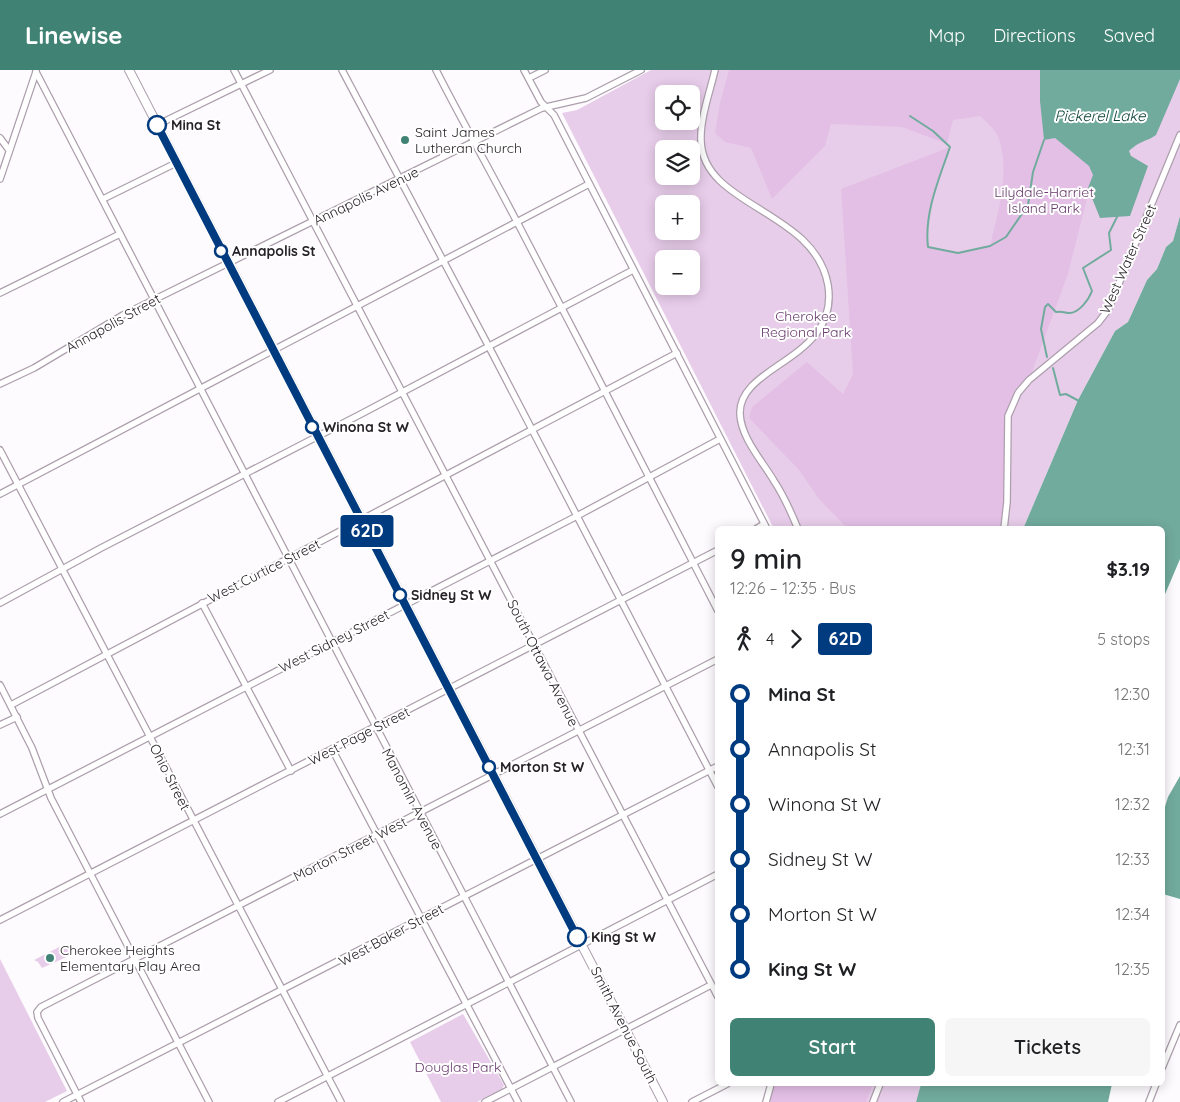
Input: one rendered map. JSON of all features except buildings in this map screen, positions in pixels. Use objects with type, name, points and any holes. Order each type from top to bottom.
[{"type":"main road","name":"Smith Avenue South","points":[[129,70],[272,351],[663,1102]]},
{"type":"street","name":"South Ottawa Avenue","points":[[234,70],[715,991]]},
{"type":"street","points":[[157,125],[270,70]]},
{"type":"street","points":[[342,70],[488,345],[715,781]]},
{"type":"street","points":[[436,70],[518,223],[715,605]]},
{"type":"street","points":[[524,70],[545,107],[553,113],[766,526]]},
{"type":"street","points":[[529,78],[545,70]]},
{"type":"street","name":"Annapolis Avenue","points":[[228,264],[545,107],[586,98],[641,70]]},
{"type":"street","points":[[715,70],[700,140],[703,158],[712,174],[727,187],[802,238],[822,263],[828,286],[828,305],[817,334],[802,349],[746,391],[740,413],[743,430],[776,483],[797,526]]},
{"type":"street","points":[[0,179],[36,71]]},
{"type":"street","points":[[36,71],[153,300]]},
{"type":"street","name":"West Water Street","points":[[1004,526],[1007,502],[1008,416],[1018,393],[1029,380],[1098,323],[1108,310],[1180,135]]},
{"type":"street","points":[[0,138],[9,150]]},
{"type":"street","points":[[0,151],[9,150]]},
{"type":"street","points":[[102,200],[176,163]]},
{"type":"street","points":[[0,494],[589,184]]},
{"type":"street","points":[[0,293],[120,234]]},
{"type":"street","name":"Annapolis Street","points":[[0,384],[34,368],[105,325],[228,264]]},
{"type":"street","points":[[0,603],[633,270]]},
{"type":"street","name":"Manomin Avenue","points":[[153,300],[571,1102]]},
{"type":"street","name":"West Curtice Street","points":[[10,705],[677,353]]},
{"type":"street","name":"West Sidney Street","points":[[0,814],[577,516],[720,438]]},
{"type":"street","name":"Ohio Street","points":[[0,450],[237,907],[341,1102]]},
{"type":"street","name":"West Page Street","points":[[0,920],[715,552]]},
{"type":"street","points":[[202,603],[291,771]]},
{"type":"street","name":"Morton Street West","points":[[77,1095],[38,1018],[37,1012],[41,1007],[715,661]]},
{"type":"street","points":[[0,684],[17,717],[52,798],[209,1102]]},
{"type":"street","points":[[0,725],[17,717]]},
{"type":"street","points":[[332,749],[518,1102]]},
{"type":"street","name":"West Baker Street","points":[[64,1102],[282,992],[715,767]]},
{"type":"street","points":[[278,1102],[715,876]]},
{"type":"street","points":[[485,1102],[712,985]]},
{"type":"street","points":[[1165,1061],[1180,1025]]},
{"type":"street","points":[[692,1102],[724,1086]]},
{"type":"street","points":[[766,1102],[770,1086]]},
{"type":"street","points":[[873,1102],[879,1086]]},
{"type":"street","points":[[1149,1102],[1155,1086]]},
{"type":"street","points":[[77,1095],[81,1102]]},
{"type":"green space","points":[[651,70],[1180,70],[1180,216],[1173,241],[1166,247],[1157,269],[1147,280],[1128,322],[1115,331],[1078,400],[1024,526],[772,526],[562,113],[577,110]]},
{"type":"green space","name":"Lilydale-Harriet Island Park","points":[[729,70],[1040,70],[1040,101],[1044,140],[1055,138],[1089,166],[1093,175],[1068,274],[1029,380],[1008,422],[1007,502],[1003,526],[845,526],[819,499],[799,470],[749,418],[752,407],[807,362],[843,394],[853,374],[841,189],[950,147],[930,209],[927,234],[928,247],[958,253],[990,246],[1002,193],[1003,179],[1002,152],[996,133],[980,116],[953,120],[947,144],[902,127],[831,124],[825,146],[772,199],[751,148],[725,142],[715,133],[720,103]]},
{"type":"green space","name":"Cherokee Heights Elementary Play Area","points":[[65,944],[71,955],[42,968],[34,960]]},
{"type":"green space","points":[[0,959],[67,1091],[45,1102],[0,1102]]},
{"type":"green space","name":"Douglas Park","points":[[463,1014],[504,1085],[502,1089],[477,1102],[441,1102],[410,1042]]},
{"type":"green space","points":[[770,1086],[872,1086],[866,1102],[765,1102]]},
{"type":"green space","points":[[776,1086],[920,1086],[916,1102],[772,1102]]},
{"type":"water","name":"Pickerel Lake","points":[[1040,70],[1180,70],[1180,79],[1156,135],[1129,151],[1131,156],[1148,166],[1130,216],[1100,218],[1088,188],[1093,175],[1089,166],[1055,138],[1044,140],[1040,101]]},
{"type":"water","points":[[1180,216],[1180,559],[1165,594],[1165,526],[1024,526],[1078,400],[1115,331],[1128,322],[1147,280],[1157,269],[1166,247],[1173,241]]},
{"type":"water","points":[[1180,776],[1180,899],[1165,895],[1165,807],[1168,797]]},
{"type":"water","points":[[920,1086],[1112,1086],[1108,1102],[916,1102]]},
{"type":"waterway","points":[[910,116],[933,131],[950,147],[930,209],[927,234],[928,247],[958,253],[990,246],[1006,237],[1028,205],[1033,172],[1044,140]]},
{"type":"waterway","points":[[1047,357],[1041,329],[1045,307],[1048,304],[1056,312],[1072,313],[1080,309],[1086,302],[1092,291],[1083,268],[1111,250],[1109,233],[1117,217]]},
{"type":"waterway","points":[[1053,368],[1060,395],[1066,394],[1079,401]]},
{"type":"bus line","name":"62D","points":[[157,125],[272,351],[577,937]]},
{"type":"place","name":"Mina St","points":[[157,125]]},
{"type":"place","name":"Saint James Lutheran Church","points":[[405,140]]},
{"type":"place","name":"Annapolis St","points":[[221,251]]},
{"type":"place","name":"Winona St W","points":[[312,427]]},
{"type":"place","name":"Sidney St W","points":[[400,595]]},
{"type":"place","name":"Morton St W","points":[[489,767]]},
{"type":"place","name":"King St W","points":[[577,937]]},
{"type":"place","name":"Cherokee Heights Elementary Play Area","points":[[50,958]]},
{"type":"park label","name":"Cherokee Regional Park","points":[[806,324]]}]
